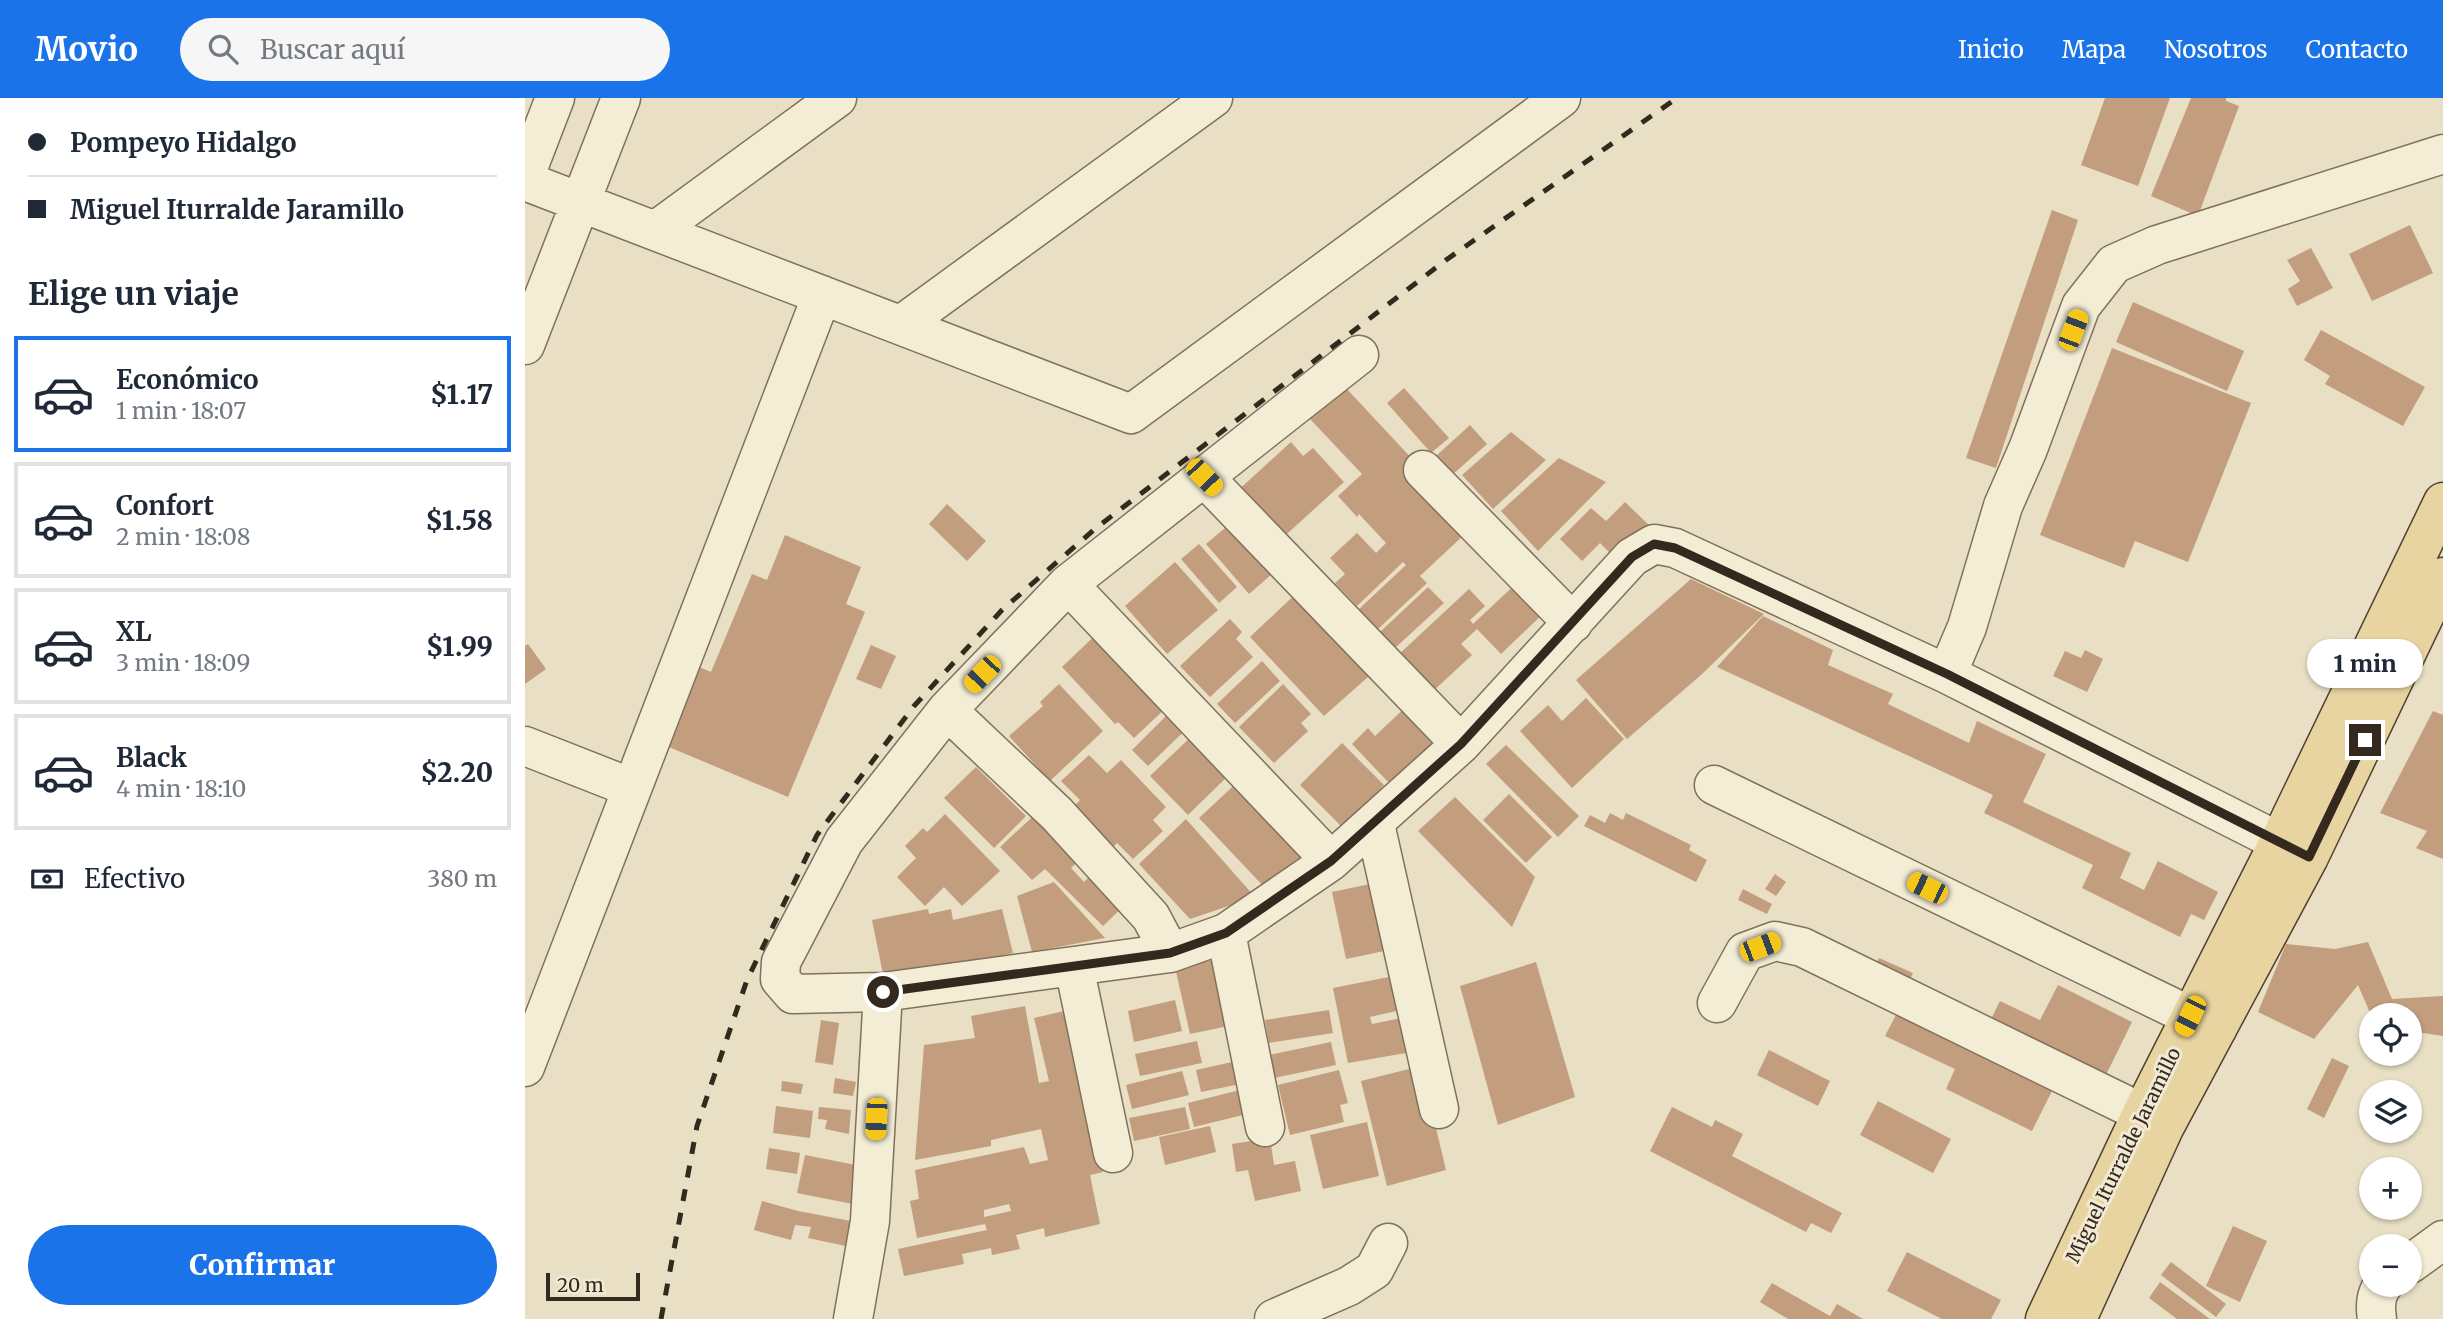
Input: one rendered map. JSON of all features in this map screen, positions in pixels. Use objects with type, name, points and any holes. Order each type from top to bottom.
[{"type":"main road","name":"Miguel Iturralde Jaramillo","points":[[2294,850],[2443,502]]},
{"type":"main road","name":"Miguel Iturralde Jaramillo","points":[[2045,1319],[2142,1113],[2203,1023],[2443,577]]},
{"type":"main road","name":"Miguel Iturralde Jaramillo","points":[[2077,1319],[2164,1128],[2203,1023]]},
{"type":"street","points":[[555,98],[525,178],[580,202],[1131,414],[1561,98]]},
{"type":"street","points":[[525,345],[621,98]]},
{"type":"street","points":[[656,231],[837,98]]},
{"type":"street","points":[[901,325],[1213,98]]},
{"type":"street","points":[[1947,674],[1967,627],[2003,506],[2028,449],[2081,306],[2114,264],[2157,245],[2443,154]]},
{"type":"street","points":[[525,1067],[823,295]]},
{"type":"street","points":[[1359,355],[1068,584],[947,710],[844,841],[781,962],[780,979],[793,993],[883,992],[1170,953],[1226,933],[1331,861],[1375,824],[1461,744],[1632,557],[1654,544],[1675,548],[1947,674],[2294,850]]},
{"type":"street","points":[[1423,470],[1573,623]]},
{"type":"street","points":[[1204,477],[1461,744]]},
{"type":"street","points":[[1068,584],[1331,861]]},
{"type":"street","points":[[947,710],[1057,814],[1151,918],[1170,953]]},
{"type":"street","points":[[525,747],[632,788]]},
{"type":"street","points":[[1714,785],[2203,1023]]},
{"type":"street","points":[[1375,824],[1439,1110]]},
{"type":"street","points":[[1226,933],[1265,1127]]},
{"type":"street","points":[[1717,1003],[1745,952],[1775,941],[1802,947],[2142,1113]]},
{"type":"street","points":[[1074,966],[1112,1153]]},
{"type":"street","points":[[853,1319],[870,1221],[883,992]]},
{"type":"street","points":[[2422,1255],[2443,1240]]},
{"type":"street","points":[[1274,1319],[1349,1286],[1374,1270],[1388,1243]]},
{"type":"street","points":[[2377,1297],[2375,1305],[2377,1319]]},
{"type":"building","points":[[2105,98],[2170,98],[2138,186],[2081,165]]},
{"type":"building","points":[[2191,98],[2226,98],[2226,101],[2239,106],[2198,216],[2151,196]]},
{"type":"building","points":[[2052,210],[2078,220],[1996,468],[1966,458]]},
{"type":"building","points":[[2410,225],[2433,273],[2372,301],[2349,254]]},
{"type":"building","points":[[2311,248],[2333,288],[2297,306],[2288,289],[2300,281],[2287,260]]},
{"type":"building","points":[[2133,302],[2244,351],[2227,391],[2116,342]]},
{"type":"building","points":[[2321,330],[2425,387],[2403,426],[2325,384],[2330,376],[2304,360]]},
{"type":"building","points":[[2112,348],[2251,403],[2188,562],[2135,541],[2124,568],[2040,535]]},
{"type":"building","points":[[1345,387],[1415,462],[1427,490],[1421,495],[1440,516],[1447,509],[1467,532],[1420,576],[1427,583],[1378,629],[1359,609],[1406,565],[1403,562],[1357,606],[1335,583],[1345,574],[1330,558],[1357,533],[1376,553],[1386,543],[1338,496],[1362,474],[1310,419]]},
{"type":"building","points":[[1404,388],[1449,438],[1431,453],[1387,403]]},
{"type":"building","points":[[1470,425],[1487,444],[1452,475],[1436,456]]},
{"type":"building","points":[[1511,432],[1546,460],[1493,509],[1462,475]]},
{"type":"building","points":[[1291,442],[1303,456],[1313,448],[1344,482],[1278,542],[1234,494]]},
{"type":"building","points":[[1559,458],[1606,482],[1538,551],[1501,511]]},
{"type":"building","points":[[1625,502],[1653,529],[1614,557],[1600,543],[1582,561],[1560,539],[1591,508],[1606,521]]},
{"type":"building","points":[[947,504],[986,541],[967,561],[929,524]]},
{"type":"building","points":[[1238,517],[1281,566],[1249,594],[1206,544]]},
{"type":"building","points":[[785,535],[861,567],[846,604],[865,612],[788,797],[657,742],[690,663],[711,672],[752,574],[767,580]]},
{"type":"building","points":[[1199,544],[1237,587],[1219,603],[1181,559]]},
{"type":"building","points":[[1175,562],[1218,610],[1167,654],[1125,606]]},
{"type":"building","points":[[1521,579],[1549,608],[1501,654],[1477,629],[1461,644],[1472,655],[1430,694],[1396,657],[1469,589],[1485,606],[1470,620],[1473,624]]},
{"type":"building","points":[[1691,579],[1764,614],[1701,675],[1627,739],[1576,680]]},
{"type":"building","points":[[1303,587],[1377,669],[1324,716],[1250,637]]},
{"type":"building","points":[[1428,587],[1444,603],[1395,648],[1380,632]]},
{"type":"building","points":[[1763,616],[1833,650],[1828,665],[1893,694],[1888,704],[1969,743],[1977,721],[2046,754],[2023,802],[2131,853],[2120,878],[2144,890],[2158,861],[2218,892],[2204,920],[2191,914],[2180,937],[2082,888],[2093,865],[1984,813],[1993,795],[1717,667]]},
{"type":"building","points":[[1230,619],[1242,632],[1236,639],[1253,657],[1210,697],[1180,666]]},
{"type":"building","points":[[1105,626],[1168,706],[1134,738],[1118,722],[1115,724],[1062,667]]},
{"type":"building","points":[[528,644],[546,669],[525,684],[525,646]]},
{"type":"building","points":[[871,645],[896,656],[881,689],[856,679]]},
{"type":"building","points":[[2085,650],[2103,659],[2087,692],[2053,676],[2065,651],[2081,658]]},
{"type":"building","points":[[1262,661],[1280,681],[1235,723],[1217,704]]},
{"type":"building","points":[[1059,684],[1103,731],[1050,781],[1009,736],[1043,706],[1040,702]]},
{"type":"building","points":[[1283,684],[1311,714],[1301,723],[1308,731],[1274,763],[1239,727]]},
{"type":"building","points":[[1586,698],[1624,739],[1572,788],[1520,731],[1548,705],[1562,721]]},
{"type":"building","points":[[1410,703],[1441,736],[1390,784],[1352,744],[1368,728],[1375,736]]},
{"type":"building","points":[[1178,704],[1195,721],[1148,766],[1132,750]]},
{"type":"building","points":[[2433,711],[2443,715],[2443,859],[2416,848],[2427,831],[2380,813]]},
{"type":"building","points":[[1197,731],[1235,769],[1188,815],[1150,776]]},
{"type":"building","points":[[1342,743],[1384,785],[1343,828],[1300,785]]},
{"type":"building","points":[[1506,745],[1579,816],[1558,837],[1486,764]]},
{"type":"building","points":[[1089,755],[1107,773],[1121,760],[1166,807],[1153,820],[1163,831],[1133,859],[1117,843],[1110,850],[1071,809],[1080,800],[1061,781]]},
{"type":"building","points":[[976,767],[1026,816],[994,848],[944,798]]},
{"type":"building","points":[[1244,776],[1312,848],[1267,890],[1199,818]]},
{"type":"building","points":[[1509,794],[1552,837],[1526,863],[1483,820]]},
{"type":"building","points":[[1455,797],[1535,877],[1512,927],[1418,831]]},
{"type":"building","points":[[1042,808],[1086,854],[1071,868],[1084,882],[1095,871],[1127,903],[1103,926],[1045,869],[1032,880],[1000,847]]},
{"type":"building","points":[[1610,813],[1623,820],[1626,813],[1691,845],[1689,850],[1707,860],[1696,882],[1584,826],[1590,815],[1605,823]]},
{"type":"building","points":[[945,814],[1000,871],[962,906],[944,887],[925,906],[897,877],[916,858],[905,846],[923,828],[927,832]]},
{"type":"building","points":[[1186,819],[1255,897],[1190,919],[1139,864]]},
{"type":"building","points":[[1775,874],[1786,882],[1776,896],[1765,889]]},
{"type":"building","points":[[1054,882],[1105,938],[1032,952],[1017,896]]},
{"type":"building","points":[[1370,884],[1384,951],[1346,959],[1332,892]]},
{"type":"building","points":[[1743,889],[1772,904],[1767,914],[1738,900]]},
{"type":"building","points":[[928,909],[929,914],[951,909],[953,920],[1002,909],[1013,953],[964,965],[913,984],[909,969],[883,974],[872,920]]},
{"type":"building","points":[[2368,942],[2392,999],[2443,996],[2443,1036],[2422,1033],[2422,1003],[2366,1003],[2358,985],[2314,1039],[2258,1012],[2286,944],[2335,949]]},
{"type":"building","points":[[1226,958],[1238,1024],[1190,1034],[1175,967]]},
{"type":"building","points":[[1879,958],[1913,973],[1907,986],[1873,971]]},
{"type":"building","points":[[1536,962],[1575,1097],[1498,1125],[1460,986]]},
{"type":"building","points":[[1394,976],[1401,1010],[1370,1017],[1372,1024],[1406,1017],[1412,1052],[1348,1063],[1333,988]]},
{"type":"building","points":[[2058,985],[2132,1022],[2102,1083],[1987,1027],[2000,1001],[2040,1020]]},
{"type":"building","points":[[1175,1000],[1182,1031],[1134,1042],[1128,1011]]},
{"type":"building","points":[[1025,1006],[1039,1083],[1049,1081],[1034,1018],[1077,1008],[1089,1109],[1103,1172],[1090,1175],[1100,1224],[1045,1237],[1044,1228],[1016,1235],[1020,1249],[992,1255],[991,1248],[962,1254],[964,1264],[904,1276],[898,1249],[987,1230],[985,1224],[917,1238],[910,1201],[919,1199],[915,1170],[1024,1147],[1030,1164],[1048,1160],[1041,1129],[991,1140],[991,1146],[915,1160],[924,1045],[975,1038],[971,1016]],"holes":[[[1009,1204],[1011,1211],[984,1217],[984,1210]]]},
{"type":"building","points":[[1329,1010],[1333,1033],[1269,1043],[1265,1020]]},
{"type":"building","points":[[1897,1013],[2053,1089],[2032,1131],[1946,1089],[1955,1069],[1885,1036]]},
{"type":"building","points":[[821,1020],[839,1023],[833,1065],[815,1062]]},
{"type":"building","points":[[1197,1041],[1202,1063],[1140,1076],[1135,1054]]},
{"type":"building","points":[[1331,1042],[1336,1065],[1274,1078],[1269,1055]]},
{"type":"building","points":[[1769,1050],[1830,1081],[1818,1106],[1757,1075]]},
{"type":"building","points":[[2332,1058],[2349,1066],[2324,1118],[2307,1109]]},
{"type":"building","points":[[1246,1059],[1250,1082],[1201,1092],[1196,1070]]},
{"type":"building","points":[[1421,1066],[1446,1170],[1387,1186],[1361,1081]]},
{"type":"building","points":[[1339,1070],[1348,1103],[1340,1105],[1344,1122],[1290,1135],[1278,1085]]},
{"type":"building","points":[[1182,1071],[1189,1095],[1132,1109],[1126,1085]]},
{"type":"building","points":[[835,1078],[856,1082],[853,1096],[833,1093]]},
{"type":"building","points":[[782,1081],[803,1084],[801,1094],[781,1091]]},
{"type":"building","points":[[1252,1087],[1259,1111],[1194,1127],[1188,1103]]},
{"type":"building","points":[[1878,1101],[1951,1139],[1933,1173],[1860,1135]]},
{"type":"building","points":[[776,1106],[813,1111],[810,1138],[773,1133]]},
{"type":"building","points":[[819,1107],[851,1110],[849,1134],[825,1129],[827,1120],[818,1119]]},
{"type":"building","points":[[1185,1107],[1190,1129],[1134,1141],[1129,1118]]},
{"type":"building","points":[[1672,1107],[1712,1127],[1715,1120],[1743,1134],[1732,1156],[1842,1213],[1831,1233],[1811,1223],[1806,1232],[1650,1151]]},
{"type":"building","points":[[1367,1122],[1379,1176],[1323,1189],[1310,1135]]},
{"type":"building","points":[[1210,1126],[1216,1152],[1165,1165],[1159,1137]]},
{"type":"building","points":[[1270,1138],[1274,1165],[1295,1161],[1301,1191],[1255,1201],[1248,1170],[1236,1172],[1232,1144]]},
{"type":"building","points":[[769,1148],[800,1153],[797,1174],[766,1169]]},
{"type":"building","points":[[805,1155],[871,1168],[863,1206],[797,1193]]},
{"type":"building","points":[[762,1201],[851,1221],[846,1246],[808,1238],[811,1227],[795,1225],[791,1240],[754,1230]]},
{"type":"building","points":[[2233,1226],[2267,1241],[2240,1302],[2206,1286]]},
{"type":"building","points":[[1907,1252],[2001,1300],[1991,1319],[1942,1319],[1887,1291]]},
{"type":"building","points":[[2171,1262],[2226,1304],[2216,1317],[2161,1275]]},
{"type":"building","points":[[2160,1282],[2210,1319],[2177,1319],[2149,1298]]},
{"type":"building","points":[[1772,1283],[1830,1316],[1837,1304],[1863,1319],[1788,1319],[1760,1302]]},
{"type":"railway","points":[[661,1319],[697,1126],[747,980],[817,835],[914,706],[1002,610],[1096,528],[1446,260],[1677,98]]},
{"type":"route","points":[[883,992],[1170,953],[1226,933],[1331,861],[1375,824],[1461,744],[1632,557],[1654,544],[1675,548],[1947,674],[2309,857],[2365,740]]}]
